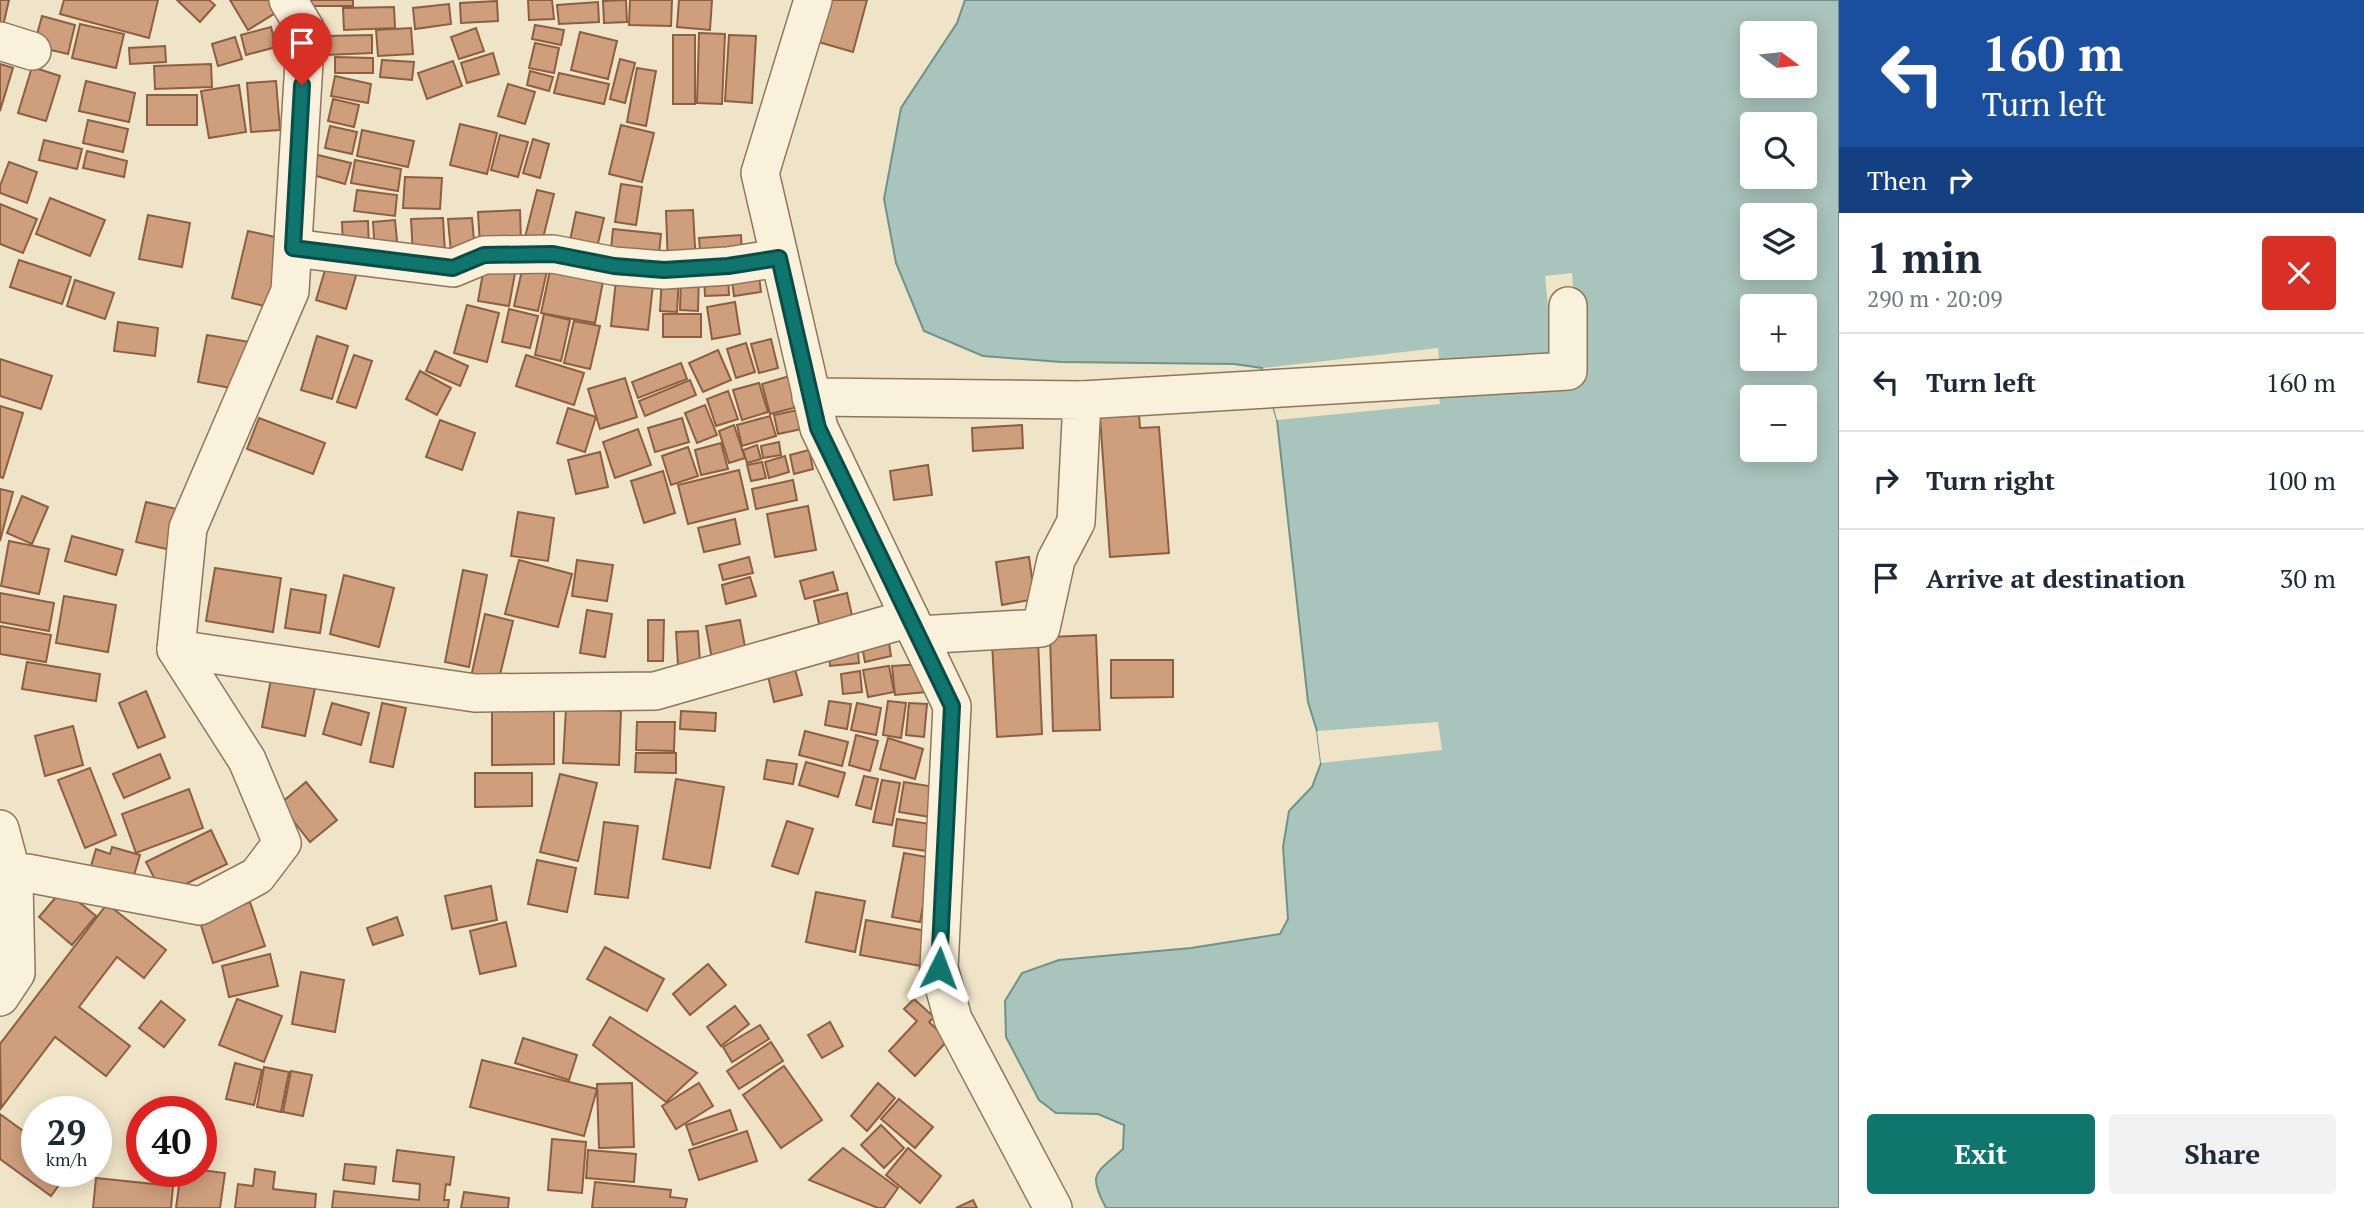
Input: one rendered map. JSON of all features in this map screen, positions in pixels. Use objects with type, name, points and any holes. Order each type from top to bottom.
[{"type":"street","points":[[14,882],[27,873],[200,906],[257,876],[282,843],[247,760],[176,649],[188,528],[290,291],[306,30],[288,0]]},
{"type":"street","points":[[813,0],[760,173],[818,428],[952,706],[939,968],[953,1019],[1053,1208]]},
{"type":"street","points":[[293,248],[453,268],[484,255],[553,254],[614,266],[664,270],[728,266],[779,258]]},
{"type":"street","points":[[811,397],[1082,400],[1568,371],[1568,306]]},
{"type":"street","points":[[176,649],[475,692],[656,691],[914,627],[1041,628],[1056,560],[1076,522],[1082,400]]},
{"type":"street","points":[[0,829],[14,882],[16,973],[0,997]]},
{"type":"water","points":[[965,0],[1839,0],[1839,1208],[1106,1208],[1097,1187],[1097,1174],[1123,1149],[1124,1125],[1098,1114],[1056,1113],[1039,1100],[1006,1037],[1005,1001],[1022,973],[1059,960],[1191,948],[1280,934],[1288,919],[1283,847],[1289,811],[1312,787],[1321,763],[1317,731],[1308,702],[1277,420],[1262,368],[1234,364],[1061,362],[983,356],[924,331],[896,263],[884,199],[901,108],[957,23]]},
{"type":"pier","points":[[1572,273],[1580,383],[1439,397],[1440,404],[1277,420],[1263,368],[1438,348],[1440,367],[1553,356],[1545,276]]},
{"type":"pier","points":[[1438,722],[1442,750],[1321,763],[1317,731]]},
{"type":"building","points":[[0,0],[9,0],[3,26],[0,25]]},
{"type":"building","points":[[64,0],[158,0],[149,38],[60,14]]},
{"type":"building","points":[[177,0],[209,0],[215,5],[200,22]]},
{"type":"building","points":[[230,0],[282,0],[285,7],[248,30]]},
{"type":"building","points":[[301,0],[353,0],[353,6],[301,6]]},
{"type":"building","points":[[528,0],[552,0],[554,19],[529,20]]},
{"type":"building","points":[[626,0],[627,22],[604,23],[603,1]]},
{"type":"building","points":[[630,0],[672,0],[671,26],[629,25]]},
{"type":"building","points":[[679,0],[712,0],[710,30],[677,27]]},
{"type":"building","points":[[826,0],[867,0],[853,52],[815,41]]},
{"type":"building","points":[[497,1],[498,21],[461,23],[460,3]]},
{"type":"building","points":[[598,2],[599,22],[559,24],[557,5]]},
{"type":"building","points":[[449,4],[451,24],[415,29],[413,8]]},
{"type":"building","points":[[394,7],[395,28],[344,30],[343,8]]},
{"type":"building","points":[[42,16],[75,25],[68,54],[34,46]]},
{"type":"building","points":[[80,24],[124,34],[116,68],[72,58]]},
{"type":"building","points":[[535,25],[564,30],[561,45],[532,39]]},
{"type":"building","points":[[271,27],[276,47],[246,55],[241,35]]},
{"type":"building","points":[[411,28],[413,54],[378,56],[376,30]]},
{"type":"building","points":[[476,28],[484,51],[459,59],[451,37]]},
{"type":"building","points":[[580,32],[617,41],[608,79],[571,70]]},
{"type":"building","points":[[699,33],[725,34],[722,104],[697,103]]},
{"type":"building","points":[[372,35],[372,53],[326,55],[325,36]]},
{"type":"building","points":[[673,35],[695,35],[695,104],[673,104]]},
{"type":"building","points":[[729,35],[756,36],[752,103],[725,101]]},
{"type":"building","points":[[235,37],[242,59],[218,66],[212,44]]},
{"type":"building","points":[[535,43],[559,48],[554,73],[529,68]]},
{"type":"building","points":[[165,46],[166,62],[130,64],[129,48]]},
{"type":"building","points":[[493,53],[499,74],[467,83],[461,63]]},
{"type":"building","points":[[335,57],[373,58],[373,73],[335,73]]},
{"type":"building","points":[[620,59],[635,63],[625,103],[610,99]]},
{"type":"building","points":[[382,60],[414,62],[412,80],[380,77]]},
{"type":"building","points":[[453,61],[462,86],[427,99],[418,73]]},
{"type":"building","points":[[0,64],[13,68],[0,111]]},
{"type":"building","points":[[211,64],[212,87],[155,89],[154,66]]},
{"type":"building","points":[[32,67],[60,76],[46,121],[18,113]]},
{"type":"building","points":[[637,68],[656,71],[646,126],[627,122]]},
{"type":"building","points":[[530,71],[553,77],[549,91],[527,85]]},
{"type":"building","points":[[559,73],[609,84],[604,104],[554,93]]},
{"type":"building","points":[[335,76],[371,84],[368,103],[331,96]]},
{"type":"building","points":[[86,81],[135,93],[129,122],[79,111]]},
{"type":"building","points":[[276,81],[280,130],[251,132],[247,83]]},
{"type":"building","points":[[508,84],[535,92],[525,124],[498,116]]},
{"type":"building","points":[[239,85],[246,132],[209,138],[201,91]]},
{"type":"building","points":[[147,95],[197,95],[197,125],[147,125]]},
{"type":"building","points":[[333,99],[359,105],[354,127],[328,121]]},
{"type":"building","points":[[88,120],[128,129],[123,152],[83,143]]},
{"type":"building","points":[[460,124],[497,133],[487,174],[450,165]]},
{"type":"building","points":[[621,125],[654,133],[642,182],[609,174]]},
{"type":"building","points":[[330,126],[357,132],[352,154],[325,148]]},
{"type":"building","points":[[362,130],[414,141],[408,167],[357,156]]},
{"type":"building","points":[[500,135],[528,142],[518,177],[491,170]]},
{"type":"building","points":[[533,139],[549,144],[540,178],[523,173]]},
{"type":"building","points":[[44,140],[82,149],[77,169],[39,160]]},
{"type":"building","points":[[87,151],[127,161],[124,177],[83,168]]},
{"type":"building","points":[[318,155],[351,163],[345,184],[313,175]]},
{"type":"building","points":[[355,160],[401,169],[398,191],[351,183]]},
{"type":"building","points":[[9,162],[37,172],[27,203],[0,193]]},
{"type":"building","points":[[405,177],[442,178],[440,209],[403,208]]},
{"type":"building","points":[[621,184],[642,187],[636,225],[615,222]]},
{"type":"building","points":[[357,190],[397,195],[395,216],[354,211]]},
{"type":"building","points":[[537,190],[554,194],[540,250],[523,245]]},
{"type":"building","points":[[50,198],[105,220],[90,256],[36,234]]},
{"type":"building","points":[[0,204],[37,219],[23,253],[0,244]]},
{"type":"building","points":[[520,210],[521,244],[480,246],[478,212]]},
{"type":"building","points":[[693,210],[696,265],[668,266],[666,211]]},
{"type":"building","points":[[576,212],[604,218],[595,256],[568,250]]},
{"type":"building","points":[[148,215],[190,223],[182,267],[139,259]]},
{"type":"building","points":[[443,218],[445,253],[413,255],[411,219]]},
{"type":"building","points":[[472,218],[475,252],[451,253],[448,219]]},
{"type":"building","points":[[395,220],[398,251],[375,253],[373,222]]},
{"type":"building","points":[[368,221],[369,249],[343,250],[342,222]]},
{"type":"building","points":[[613,229],[661,234],[658,264],[610,259]]},
{"type":"building","points":[[248,231],[284,239],[268,307],[232,298]]},
{"type":"building","points":[[741,235],[742,259],[701,262],[699,238]]},
{"type":"building","points":[[486,256],[517,262],[509,306],[478,301]]},
{"type":"building","points":[[329,257],[359,266],[346,309],[316,300]]},
{"type":"building","points":[[525,257],[549,262],[538,311],[514,306]]},
{"type":"building","points":[[19,260],[71,277],[62,304],[10,287]]},
{"type":"building","points":[[552,261],[605,271],[595,323],[541,313]]},
{"type":"building","points":[[758,268],[761,292],[734,296],[731,272]]},
{"type":"building","points":[[617,271],[654,275],[648,330],[611,326]]},
{"type":"building","points":[[728,274],[729,295],[705,296],[704,275]]},
{"type":"building","points":[[662,275],[679,276],[677,312],[660,311]]},
{"type":"building","points":[[681,275],[699,275],[698,311],[680,310]]},
{"type":"building","points":[[75,280],[114,293],[105,319],[67,306]]},
{"type":"building","points":[[735,302],[740,334],[712,339],[707,307]]},
{"type":"building","points":[[467,305],[499,313],[487,362],[454,353]]},
{"type":"building","points":[[509,309],[538,316],[530,348],[502,342]]},
{"type":"building","points":[[544,314],[570,320],[561,361],[535,355]]},
{"type":"building","points":[[663,314],[701,314],[701,337],[663,337]]},
{"type":"building","points":[[574,321],[600,326],[590,369],[564,363]]},
{"type":"building","points":[[118,322],[158,328],[155,356],[114,351]]},
{"type":"building","points":[[207,335],[250,342],[242,390],[198,382]]},
{"type":"building","points":[[317,336],[348,346],[332,399],[301,390]]},
{"type":"building","points":[[771,339],[778,368],[759,373],[751,344]]},
{"type":"building","points":[[746,343],[755,372],[736,378],[727,349]]},
{"type":"building","points":[[718,350],[731,380],[703,392],[689,363]]},
{"type":"building","points":[[435,351],[468,366],[460,386],[426,371]]},
{"type":"building","points":[[354,355],[372,361],[356,408],[337,402]]},
{"type":"building","points":[[526,355],[584,373],[574,405],[516,386]]},
{"type":"building","points":[[0,359],[52,376],[41,409],[0,396]]},
{"type":"building","points":[[681,363],[687,379],[638,398],[632,382]]},
{"type":"building","points":[[420,371],[451,388],[437,415],[406,399]]},
{"type":"building","points":[[793,375],[801,406],[770,414],[762,384]]},
{"type":"building","points":[[625,378],[637,417],[600,429],[588,389]]},
{"type":"building","points":[[690,380],[696,395],[645,416],[639,401]]},
{"type":"building","points":[[759,383],[768,412],[742,420],[733,390]]},
{"type":"building","points":[[728,391],[738,419],[716,426],[707,399]]},
{"type":"building","points":[[705,405],[717,435],[697,443],[685,413]]},
{"type":"building","points":[[0,406],[23,413],[3,478],[0,477]]},
{"type":"building","points":[[568,408],[596,417],[585,452],[557,443]]},
{"type":"building","points":[[798,410],[802,429],[778,434],[774,415]]},
{"type":"building","points":[[1139,414],[1140,428],[1159,427],[1169,553],[1110,557],[1100,417]]},
{"type":"building","points":[[770,416],[776,436],[742,446],[737,425]]},
{"type":"building","points":[[259,418],[325,443],[313,474],[247,449]]},
{"type":"building","points":[[682,418],[689,442],[655,452],[648,428]]},
{"type":"building","points":[[440,420],[475,433],[462,470],[426,457]]},
{"type":"building","points":[[734,425],[745,458],[729,463],[719,431]]},
{"type":"building","points":[[1022,425],[1023,448],[973,451],[972,428]]},
{"type":"building","points":[[638,429],[651,465],[615,478],[603,442]]},
{"type":"building","points":[[779,442],[781,455],[763,458],[761,446]]},
{"type":"building","points":[[721,443],[728,469],[701,475],[695,450]]},
{"type":"building","points":[[757,445],[761,459],[747,463],[743,450]]},
{"type":"building","points":[[688,447],[698,476],[671,485],[662,456]]},
{"type":"building","points":[[809,450],[813,469],[794,474],[790,455]]},
{"type":"building","points":[[600,452],[608,487],[576,494],[568,460]]},
{"type":"building","points":[[785,456],[789,472],[769,478],[765,462]]},
{"type":"building","points":[[762,462],[766,478],[751,481],[747,465]]},
{"type":"building","points":[[928,465],[932,495],[894,500],[890,471]]},
{"type":"building","points":[[739,470],[748,509],[688,524],[678,485]]},
{"type":"building","points":[[663,471],[675,513],[644,523],[631,481]]},
{"type":"building","points":[[793,480],[797,500],[756,509],[752,489]]},
{"type":"building","points":[[0,489],[13,492],[0,541]]},
{"type":"building","points":[[22,496],[48,507],[32,544],[7,533]]},
{"type":"building","points":[[146,502],[181,510],[171,550],[136,542]]},
{"type":"building","points":[[808,506],[816,550],[775,557],[767,514]]},
{"type":"building","points":[[518,512],[554,518],[548,561],[511,556]]},
{"type":"building","points":[[735,519],[740,544],[704,552],[698,528]]},
{"type":"building","points":[[72,536],[123,550],[116,575],[65,561]]},
{"type":"building","points":[[9,541],[49,549],[39,594],[1,586]]},
{"type":"building","points":[[749,557],[753,573],[723,580],[719,565]]},
{"type":"building","points":[[1029,557],[1035,599],[1002,605],[996,562]]},
{"type":"building","points":[[519,560],[572,574],[558,627],[505,614]]},
{"type":"building","points":[[577,560],[613,565],[607,601],[572,596]]},
{"type":"building","points":[[215,568],[281,578],[273,632],[206,621]]},
{"type":"building","points":[[463,570],[487,575],[469,667],[445,662]]},
{"type":"building","points":[[833,572],[838,590],[805,599],[800,581]]},
{"type":"building","points":[[344,575],[394,588],[379,647],[330,634]]},
{"type":"building","points":[[750,577],[756,596],[726,604],[722,585]]},
{"type":"building","points":[[291,589],[326,595],[320,633],[285,628]]},
{"type":"building","points":[[0,593],[54,603],[49,631],[0,622]]},
{"type":"building","points":[[847,593],[855,629],[822,637],[814,601]]},
{"type":"building","points":[[64,596],[116,605],[108,652],[56,643]]},
{"type":"building","points":[[587,610],[612,614],[605,657],[580,653]]},
{"type":"building","points":[[485,614],[513,621],[498,683],[471,677]]},
{"type":"building","points":[[648,620],[664,620],[663,661],[648,661]]},
{"type":"building","points":[[740,620],[746,652],[712,659],[706,626]]},
{"type":"building","points":[[0,626],[51,635],[46,662],[0,654]]},
{"type":"building","points":[[698,631],[700,663],[678,665],[676,632]]},
{"type":"building","points":[[1096,635],[1100,730],[1053,731],[1050,637]]},
{"type":"building","points":[[888,636],[891,656],[865,662],[861,641]]},
{"type":"building","points":[[1038,640],[1042,734],[997,737],[992,642]]},
{"type":"building","points":[[857,643],[859,663],[830,666],[829,647]]},
{"type":"building","points":[[1111,660],[1173,660],[1173,697],[1111,698]]},
{"type":"building","points":[[27,662],[100,674],[96,701],[22,689]]},
{"type":"building","points":[[923,664],[926,692],[895,695],[892,666]]},
{"type":"building","points":[[889,666],[894,692],[868,697],[863,670]]},
{"type":"building","points":[[795,669],[802,695],[774,702],[768,676]]},
{"type":"building","points":[[860,671],[862,692],[843,694],[841,674]]},
{"type":"building","points":[[271,679],[315,688],[305,736],[262,727]]},
{"type":"building","points":[[146,691],[165,737],[138,748],[119,703]]},
{"type":"building","points":[[829,701],[851,704],[847,729],[825,725]]},
{"type":"building","points":[[888,701],[906,703],[901,738],[883,735]]},
{"type":"building","points":[[332,703],[369,713],[361,745],[323,734]]},
{"type":"building","points":[[382,703],[406,708],[393,767],[370,762]]},
{"type":"building","points":[[857,703],[881,708],[876,735],[851,730]]},
{"type":"building","points":[[909,703],[927,704],[924,737],[906,735]]},
{"type":"building","points":[[492,704],[554,704],[554,764],[492,765]]},
{"type":"building","points":[[566,708],[621,711],[619,765],[563,763]]},
{"type":"building","points":[[681,711],[716,713],[715,731],[680,729]]},
{"type":"building","points":[[637,722],[675,722],[674,751],[636,750]]},
{"type":"building","points":[[73,726],[83,765],[45,776],[35,736]]},
{"type":"building","points":[[805,731],[848,742],[842,766],[799,755]]},
{"type":"building","points":[[856,735],[878,741],[870,771],[849,765]]},
{"type":"building","points":[[888,738],[923,749],[915,779],[880,769]]},
{"type":"building","points":[[636,753],[676,753],[676,773],[635,772]]},
{"type":"building","points":[[160,754],[170,778],[124,798],[113,774]]},
{"type":"building","points":[[767,760],[797,764],[793,784],[764,779]]},
{"type":"building","points":[[806,762],[845,773],[838,797],[799,785]]},
{"type":"building","points":[[90,768],[116,835],[85,848],[58,780]]},
{"type":"building","points":[[475,773],[532,773],[532,806],[475,807]]},
{"type":"building","points":[[560,774],[597,783],[578,861],[540,852]]},
{"type":"building","points":[[864,776],[878,779],[871,809],[856,805]]},
{"type":"building","points":[[676,779],[724,787],[710,868],[663,859]]},
{"type":"building","points":[[882,780],[900,783],[892,825],[873,822]]},
{"type":"building","points":[[306,782],[337,820],[310,842],[280,804]]},
{"type":"building","points":[[904,782],[935,787],[930,817],[899,812]]},
{"type":"building","points":[[189,789],[203,828],[136,853],[122,814]]},
{"type":"building","points":[[897,819],[937,825],[933,852],[893,846]]},
{"type":"building","points":[[787,821],[813,829],[798,874],[772,866]]},
{"type":"building","points":[[604,822],[638,826],[628,898],[595,894]]},
{"type":"building","points":[[211,830],[227,864],[163,895],[146,862]]},
{"type":"building","points":[[112,847],[140,855],[132,882],[90,869],[96,849],[110,854]]},
{"type":"building","points":[[904,853],[932,858],[920,922],[892,917]]},
{"type":"building","points":[[537,860],[576,868],[567,912],[528,904]]},
{"type":"building","points":[[491,886],[497,920],[452,929],[445,896]]},
{"type":"building","points":[[63,889],[96,916],[72,945],[39,917]]},
{"type":"building","points":[[816,892],[865,901],[855,952],[806,942]]},
{"type":"building","points":[[250,902],[265,946],[213,963],[199,919]]},
{"type":"building","points":[[107,904],[166,950],[144,978],[117,957],[79,1007],[130,1046],[106,1076],[55,1037],[1,1108],[0,1044]]},
{"type":"building","points":[[397,917],[403,935],[373,945],[367,928]]},
{"type":"building","points":[[866,920],[927,931],[921,966],[860,955]]},
{"type":"building","points":[[506,922],[516,966],[480,974],[470,931]]},
{"type":"building","points":[[605,947],[664,979],[647,1011],[587,979]]},
{"type":"building","points":[[270,954],[278,986],[229,997],[222,966]]},
{"type":"building","points":[[708,964],[726,985],[690,1015],[673,994]]},
{"type":"building","points":[[301,972],[344,980],[335,1032],[292,1024]]},
{"type":"building","points":[[237,999],[282,1016],[264,1062],[219,1045]]},
{"type":"building","points":[[914,999],[934,1017],[929,1022],[948,1040],[915,1076],[889,1051],[917,1021],[904,1009]]},
{"type":"building","points":[[161,1001],[185,1020],[164,1047],[139,1028]]},
{"type":"building","points":[[735,1006],[749,1024],[721,1046],[707,1027]]},
{"type":"building","points":[[610,1017],[697,1073],[666,1102],[593,1045]]},
{"type":"building","points":[[830,1022],[843,1046],[822,1058],[808,1035]]},
{"type":"building","points":[[760,1025],[769,1039],[732,1062],[723,1047]]},
{"type":"building","points":[[523,1038],[577,1055],[569,1080],[515,1063]]},
{"type":"building","points":[[771,1042],[783,1061],[739,1089],[727,1071]]},
{"type":"building","points":[[482,1060],[597,1089],[584,1136],[470,1107]]},
{"type":"building","points":[[235,1063],[262,1070],[254,1105],[226,1099]]},
{"type":"building","points":[[784,1066],[822,1120],[781,1148],[743,1095]]},
{"type":"building","points":[[264,1067],[289,1072],[281,1112],[257,1107]]},
{"type":"building","points":[[291,1071],[312,1075],[303,1116],[283,1112]]},
{"type":"building","points":[[632,1083],[634,1147],[599,1148],[597,1084]]},
{"type":"building","points":[[699,1083],[713,1106],[676,1129],[662,1106]]},
{"type":"building","points":[[878,1083],[895,1098],[867,1131],[851,1116]]},
{"type":"building","points":[[899,1099],[933,1127],[915,1148],[881,1119]]},
{"type":"building","points":[[730,1110],[737,1130],[693,1145],[686,1125]]},
{"type":"building","points":[[0,1114],[21,1129],[21,1174],[0,1159]]},
{"type":"building","points":[[881,1125],[904,1148],[884,1168],[861,1145]]},
{"type":"building","points":[[747,1131],[757,1161],[699,1180],[689,1150]]},
{"type":"building","points":[[552,1139],[586,1142],[582,1193],[548,1190]]},
{"type":"building","points":[[843,1148],[898,1188],[884,1208],[809,1180]]},
{"type":"building","points":[[908,1148],[941,1176],[920,1203],[886,1175]]},
{"type":"building","points":[[397,1150],[454,1157],[450,1185],[446,1184],[444,1200],[449,1200],[448,1208],[332,1208],[334,1191],[419,1200],[420,1184],[393,1181]]},
{"type":"building","points":[[588,1150],[636,1154],[634,1182],[586,1178]]},
{"type":"building","points":[[345,1164],[376,1167],[374,1184],[343,1180]]},
{"type":"building","points":[[255,1169],[275,1172],[273,1189],[316,1194],[315,1208],[235,1208],[238,1184],[253,1186]]},
{"type":"building","points":[[217,1172],[225,1173],[220,1208],[176,1208],[179,1187],[217,1187]]},
{"type":"building","points":[[112,1180],[126,1181],[126,1187],[173,1187],[171,1208],[93,1208],[95,1187],[112,1187]]},
{"type":"building","points":[[595,1182],[671,1190],[670,1197],[687,1199],[685,1208],[592,1208]]},
{"type":"building","points":[[39,1187],[57,1187],[51,1196]]},
{"type":"building","points":[[464,1192],[509,1198],[508,1208],[461,1208]]},
{"type":"building","points":[[973,1200],[977,1208],[956,1208]]},
{"type":"route","points":[[302,85],[293,248],[453,268],[484,255],[553,254],[614,266],[664,270],[728,266],[779,258],[818,428],[952,706],[939,968]]}]
